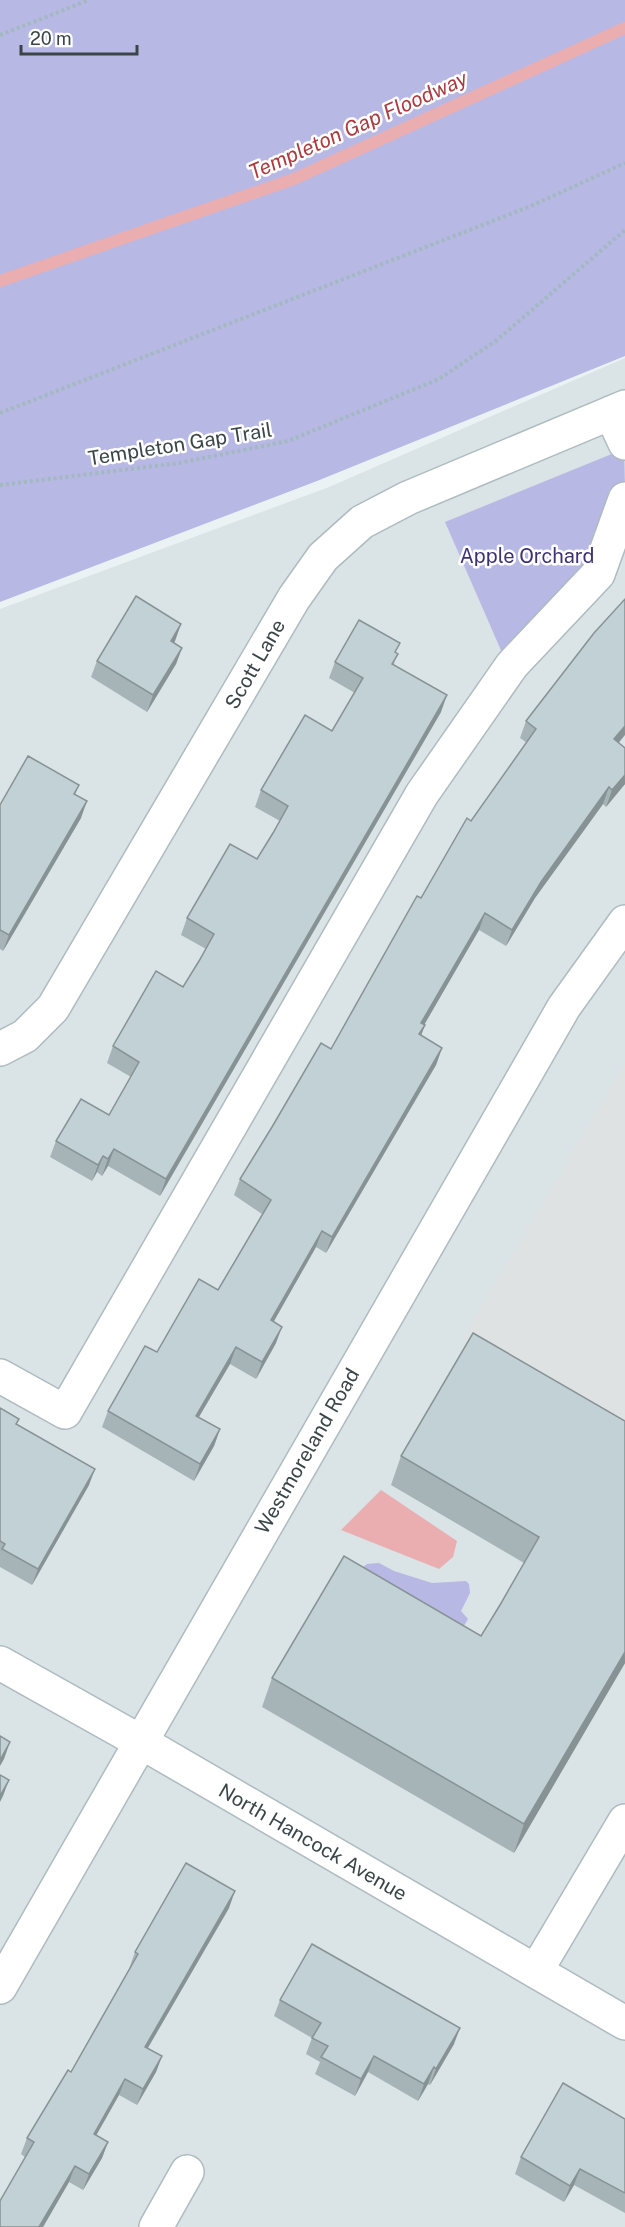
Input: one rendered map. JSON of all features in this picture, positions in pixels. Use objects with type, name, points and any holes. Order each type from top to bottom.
[{"type":"street","points":[[618,410],[625,443]]},
{"type":"street","name":"Scott Lane","points":[[0,1049],[25,1036],[53,1008],[294,598],[323,557],[362,522],[408,498],[618,410]]},
{"type":"street","points":[[0,1376],[65,1412],[422,794],[512,665],[598,574],[625,499]]},
{"type":"street","name":"Westmoreland Road","points":[[0,1987],[564,1007],[625,922]]},
{"type":"street","name":"North Hancock Avenue","points":[[0,1663],[141,1742],[625,2023]]},
{"type":"street","points":[[536,1971],[625,1821]]},
{"type":"street","points":[[156,2227],[188,2172]]},
{"type":"path","points":[[0,35],[89,0]]},
{"type":"path","points":[[0,413],[531,206],[625,164]]},
{"type":"path","name":"Templeton Gap Trail","points":[[0,485],[178,463],[288,441],[439,379],[497,340],[625,230]]},
{"type":"shaded area","points":[[625,358],[625,2227],[0,2227],[0,609],[329,487]]},
{"type":"shaded area","points":[[625,1063],[625,1434],[462,1339]]},
{"type":"shaded area","points":[[381,1490],[457,1541],[453,1557],[439,1569],[341,1530]]},
{"type":"green space","points":[[0,0],[625,0],[625,356],[317,481],[0,602]]},
{"type":"green space","name":"Apple Orchard","points":[[624,449],[625,488],[595,573],[507,664],[445,522]]},
{"type":"green space","points":[[379,1563],[394,1571],[432,1583],[466,1581],[469,1584],[470,1593],[461,1611],[468,1619],[458,1636],[362,1568],[367,1564]]},
{"type":"building","points":[[136,596],[181,624],[171,641],[182,648],[153,695],[97,661]]},
{"type":"building","points":[[625,599],[625,726],[614,739],[625,748],[625,775],[612,790],[609,787],[541,882],[512,930],[485,913],[421,1023],[425,1025],[419,1034],[442,1048],[332,1237],[322,1231],[271,1320],[282,1327],[262,1362],[236,1347],[196,1416],[220,1429],[200,1464],[108,1411],[145,1346],[157,1352],[199,1279],[218,1290],[271,1200],[240,1179],[321,1043],[331,1049],[417,896],[421,898],[467,818],[471,821],[536,729],[526,721],[594,633]]},
{"type":"building","points":[[359,620],[400,643],[395,652],[398,654],[392,664],[447,695],[166,1179],[114,1149],[108,1159],[103,1156],[98,1165],[56,1141],[81,1099],[109,1115],[139,1062],[113,1046],[156,971],[183,987],[199,961],[214,934],[187,918],[230,844],[257,859],[273,833],[288,806],[261,790],[305,715],[332,731],[363,678],[335,662]]},
{"type":"building","points":[[28,756],[79,785],[74,794],[87,801],[9,935],[0,930],[0,805]]},
{"type":"building","points":[[473,1333],[625,1421],[625,1652],[524,1824],[272,1678],[344,1556],[481,1636],[500,1605],[539,1537],[401,1456]]},
{"type":"building","points":[[0,1408],[19,1419],[16,1424],[95,1469],[38,1569],[2,1549],[5,1544],[0,1541]]},
{"type":"building","points":[[0,1736],[10,1742],[0,1760]]},
{"type":"building","points":[[0,1775],[9,1780],[0,1796]]},
{"type":"building","points":[[186,1863],[235,1891],[145,2047],[162,2056],[143,2089],[125,2079],[94,2134],[108,2142],[89,2174],[75,2166],[39,2227],[0,2227],[0,2201],[34,2142],[27,2138],[68,2070],[71,2072],[138,1954],[135,1952]]},
{"type":"building","points":[[312,1944],[460,2028],[436,2069],[434,2067],[424,2084],[374,2056],[361,2079],[321,2057],[328,2046],[312,2038],[321,2023],[280,2000]]},
{"type":"building","points":[[563,2083],[625,2119],[625,2193],[580,2169],[570,2186],[521,2157]]},
{"type":"waterway","name":"Templeton Gap Floodway","points":[[0,281],[294,179],[625,28]]}]
